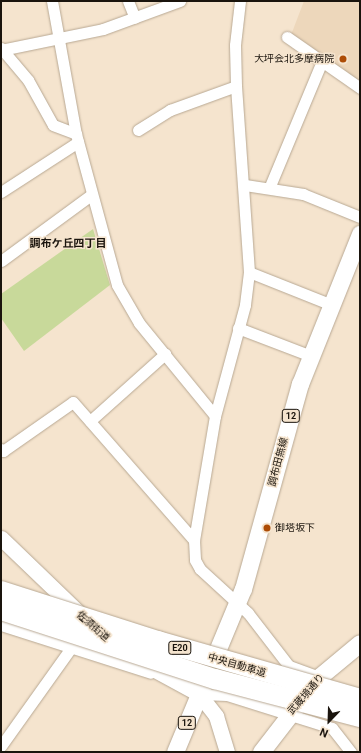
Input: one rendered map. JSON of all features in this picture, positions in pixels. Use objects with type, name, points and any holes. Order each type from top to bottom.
[{"type":"highway","name":"中央自動車道","points":[[1,590],[158,641],[360,698]]},
{"type":"highway","name":"中央自動車道","points":[[1,610],[215,679],[360,717]]},
{"type":"highway","points":[[215,679],[360,727]]},
{"type":"main road","name":"調布田無線","points":[[238,603],[311,356],[360,234]]},
{"type":"main road","name":"12","points":[[175,752],[238,603]]},
{"type":"main road","name":"武蔵境通り","points":[[261,752],[288,714],[319,676],[360,643]]},
{"type":"street","points":[[52,1],[61,36],[77,138],[91,195],[117,285],[139,322],[215,416]]},
{"type":"street","points":[[128,1],[135,18]]},
{"type":"street","points":[[77,138],[53,125],[28,80],[1,49],[61,36],[81,34],[135,18],[180,1]]},
{"type":"street","points":[[240,1],[234,45],[250,272],[238,328],[215,416],[194,540],[195,560],[200,569],[238,603],[289,666],[319,676]]},
{"type":"street","points":[[287,37],[360,88]]},
{"type":"street","points":[[270,186],[322,61]]},
{"type":"street","points":[[138,130],[170,110],[236,86]]},
{"type":"street","points":[[1,192],[77,138]]},
{"type":"street","points":[[245,185],[270,186],[303,194],[360,217]]},
{"type":"street","points":[[1,261],[91,195]]},
{"type":"street","points":[[250,272],[332,305]]},
{"type":"street","points":[[238,328],[311,356]]},
{"type":"street","points":[[90,421],[165,354]]},
{"type":"street","points":[[1,449],[3,451],[73,402],[194,540]]},
{"type":"street","name":"佐須街道","points":[[1,538],[93,627],[134,660],[163,677],[199,694]]},
{"type":"street","points":[[1,625],[163,677]]},
{"type":"street","points":[[1,746],[72,648]]},
{"type":"street","points":[[199,694],[227,695],[332,728],[351,752]]},
{"type":"street","points":[[199,694],[216,716],[227,752]]},
{"type":"shaded area","name":"大坪会北多摩病院","points":[[304,1],[360,1],[360,82],[291,35]]},
{"type":"green space","points":[[93,229],[110,285],[24,351],[1,318],[1,294]]},
{"type":"place","name":"大坪会北多摩病院","points":[[343,59]]},
{"type":"place","name":"御塔坂下","points":[[267,528]]},
{"type":"district","name":"調布ケ丘四丁目","points":[[68,244]]}]
